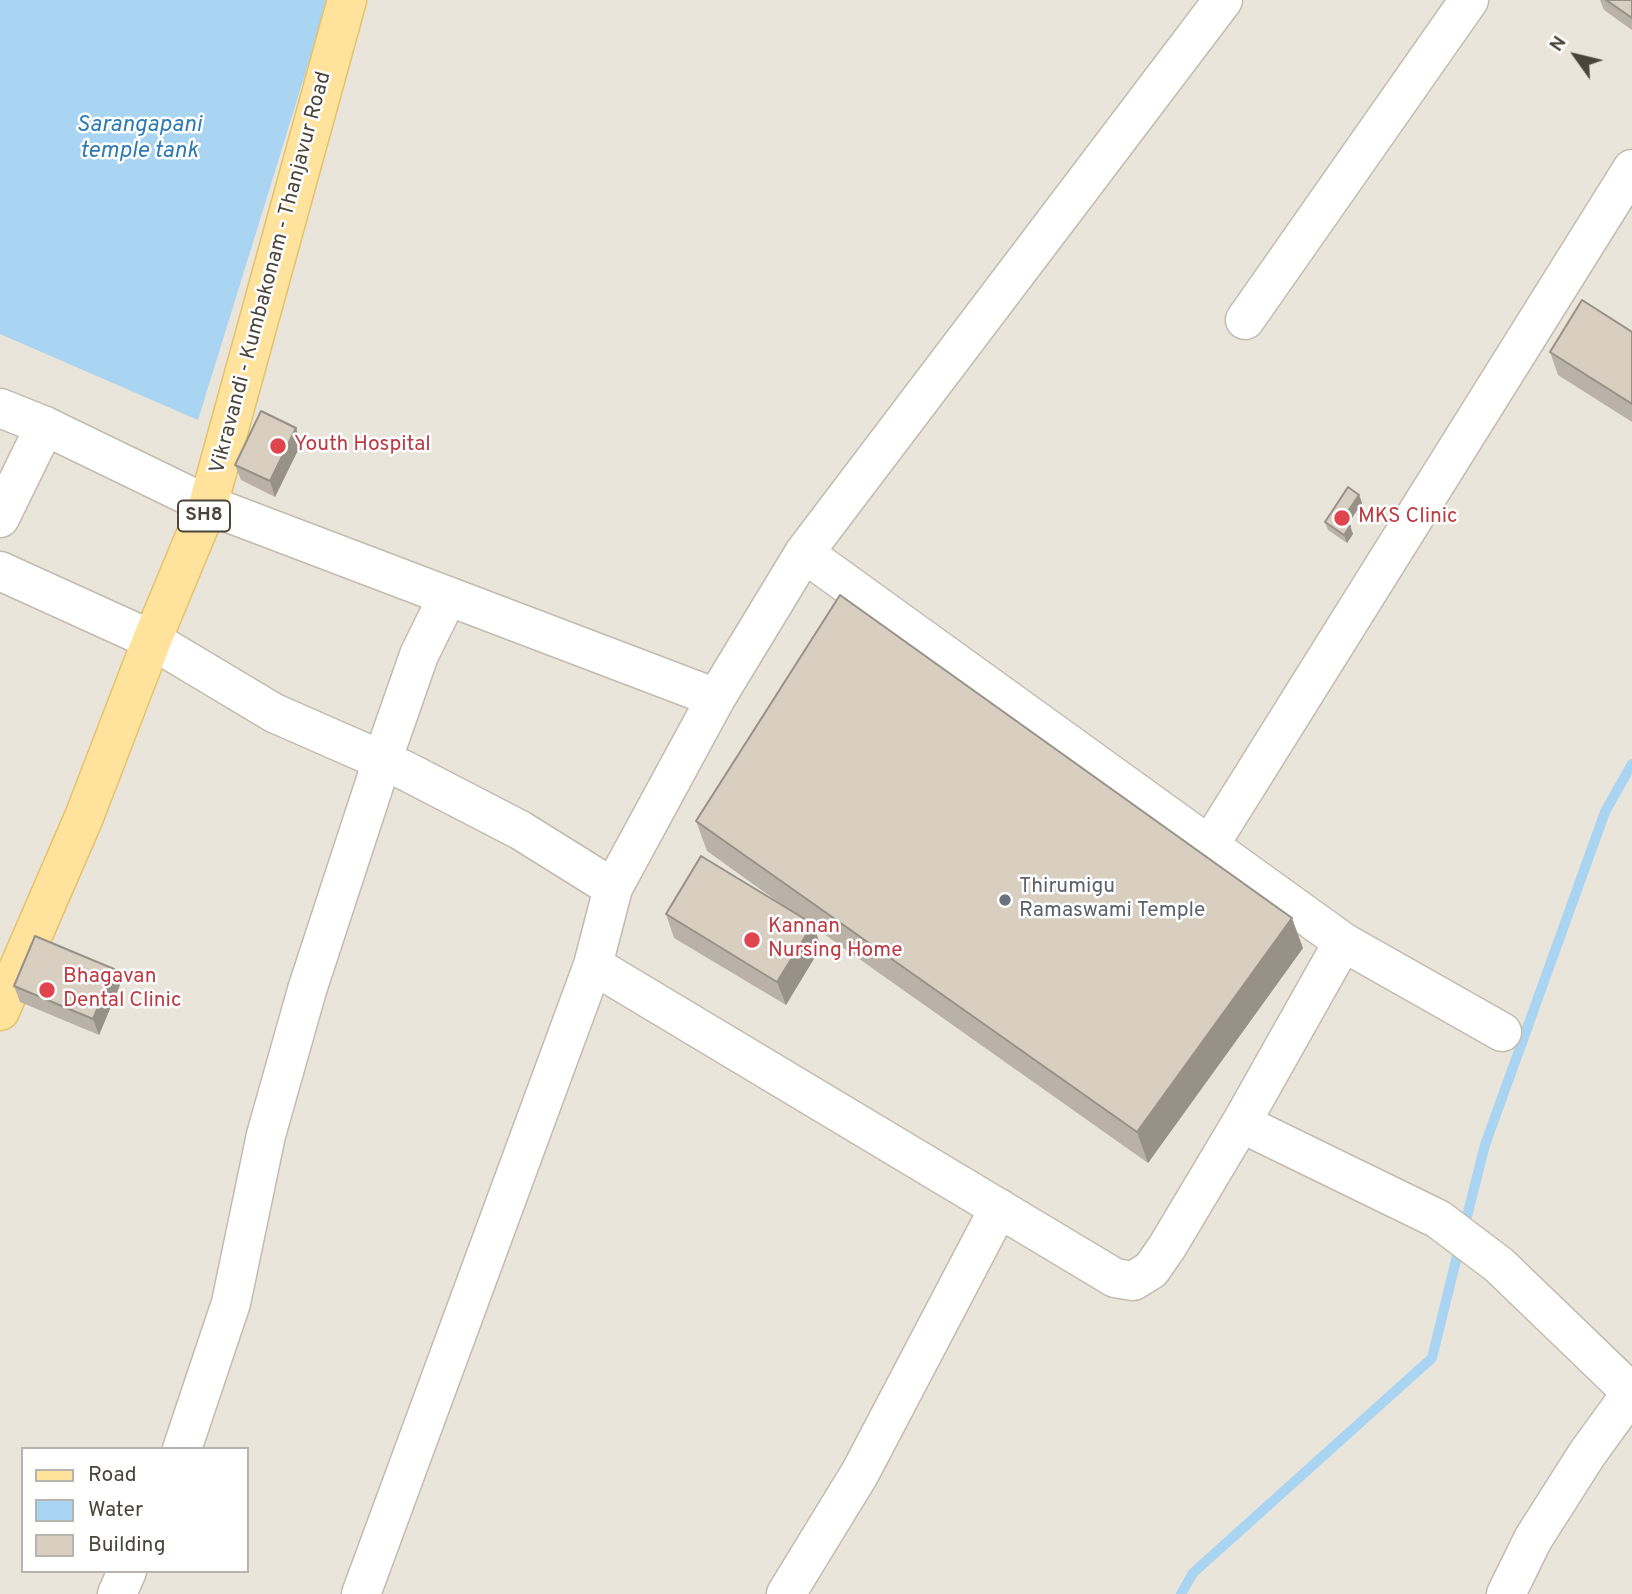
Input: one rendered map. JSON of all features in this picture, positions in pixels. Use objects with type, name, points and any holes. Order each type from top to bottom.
[{"type":"main road","name":"Vikravandi - Kumbakonam - Thanjavur Road","points":[[0,1011],[84,817],[152,640],[208,505],[347,0]]},
{"type":"street","points":[[361,1594],[593,965],[613,888],[716,698],[804,553],[1223,0]]},
{"type":"street","points":[[1245,320],[1469,0]]},
{"type":"street","points":[[1209,846],[1632,169]]},
{"type":"street","points":[[0,408],[45,426],[208,505],[716,698]]},
{"type":"street","points":[[0,517],[45,426]]},
{"type":"street","points":[[804,553],[1343,942],[1502,1032]]},
{"type":"street","points":[[0,571],[152,640],[274,713],[382,761],[520,830],[613,888]]},
{"type":"street","points":[[183,1447],[230,1303],[266,1135],[304,1003],[419,654],[447,596]]},
{"type":"street","points":[[593,965],[1115,1278],[1133,1281],[1151,1270],[1159,1258],[1241,1123],[1343,942]]},
{"type":"street","points":[[1241,1123],[1438,1219],[1499,1265],[1632,1392],[1587,1454],[1540,1529],[1506,1594]]},
{"type":"street","points":[[786,1594],[860,1472],[999,1208]]},
{"type":"street","points":[[117,1594],[126,1573]]},
{"type":"shaded area","points":[[0,0],[1632,0],[1632,1594],[0,1594]]},
{"type":"water","name":"Sarangapani temple tank","points":[[0,0],[328,0],[198,420],[0,334]]},
{"type":"building","points":[[1606,0],[1632,0],[1632,18]]},
{"type":"building","points":[[1582,300],[1632,332],[1632,404],[1550,352]]},
{"type":"building","points":[[261,411],[296,428],[270,481],[235,465]]},
{"type":"building","points":[[1348,487],[1359,495],[1342,520],[1350,526],[1344,535],[1325,522]]},
{"type":"building","name":"Thirumigu Ramaswami Temple","points":[[840,595],[1292,918],[1137,1132],[696,821]]},
{"type":"building","points":[[701,856],[813,924],[777,982],[666,914]]},
{"type":"building","points":[[35,936],[114,969],[93,1019],[14,986]]},
{"type":"waterway","points":[[1464,1228],[1485,1145],[1605,812],[1632,764]]},
{"type":"waterway","points":[[1181,1594],[1193,1573],[1432,1358],[1460,1244]]},
{"type":"place","name":"Youth Hospital","points":[[278,446]]},
{"type":"place","name":"MKS Clinic","points":[[1342,518]]},
{"type":"place","name":"Thirumigu Ramaswami Temple","points":[[1005,900]]},
{"type":"place","name":"Kannan Nursing Home","points":[[752,940]]},
{"type":"place","name":"Bhagavan Dental Clinic","points":[[47,990]]}]
